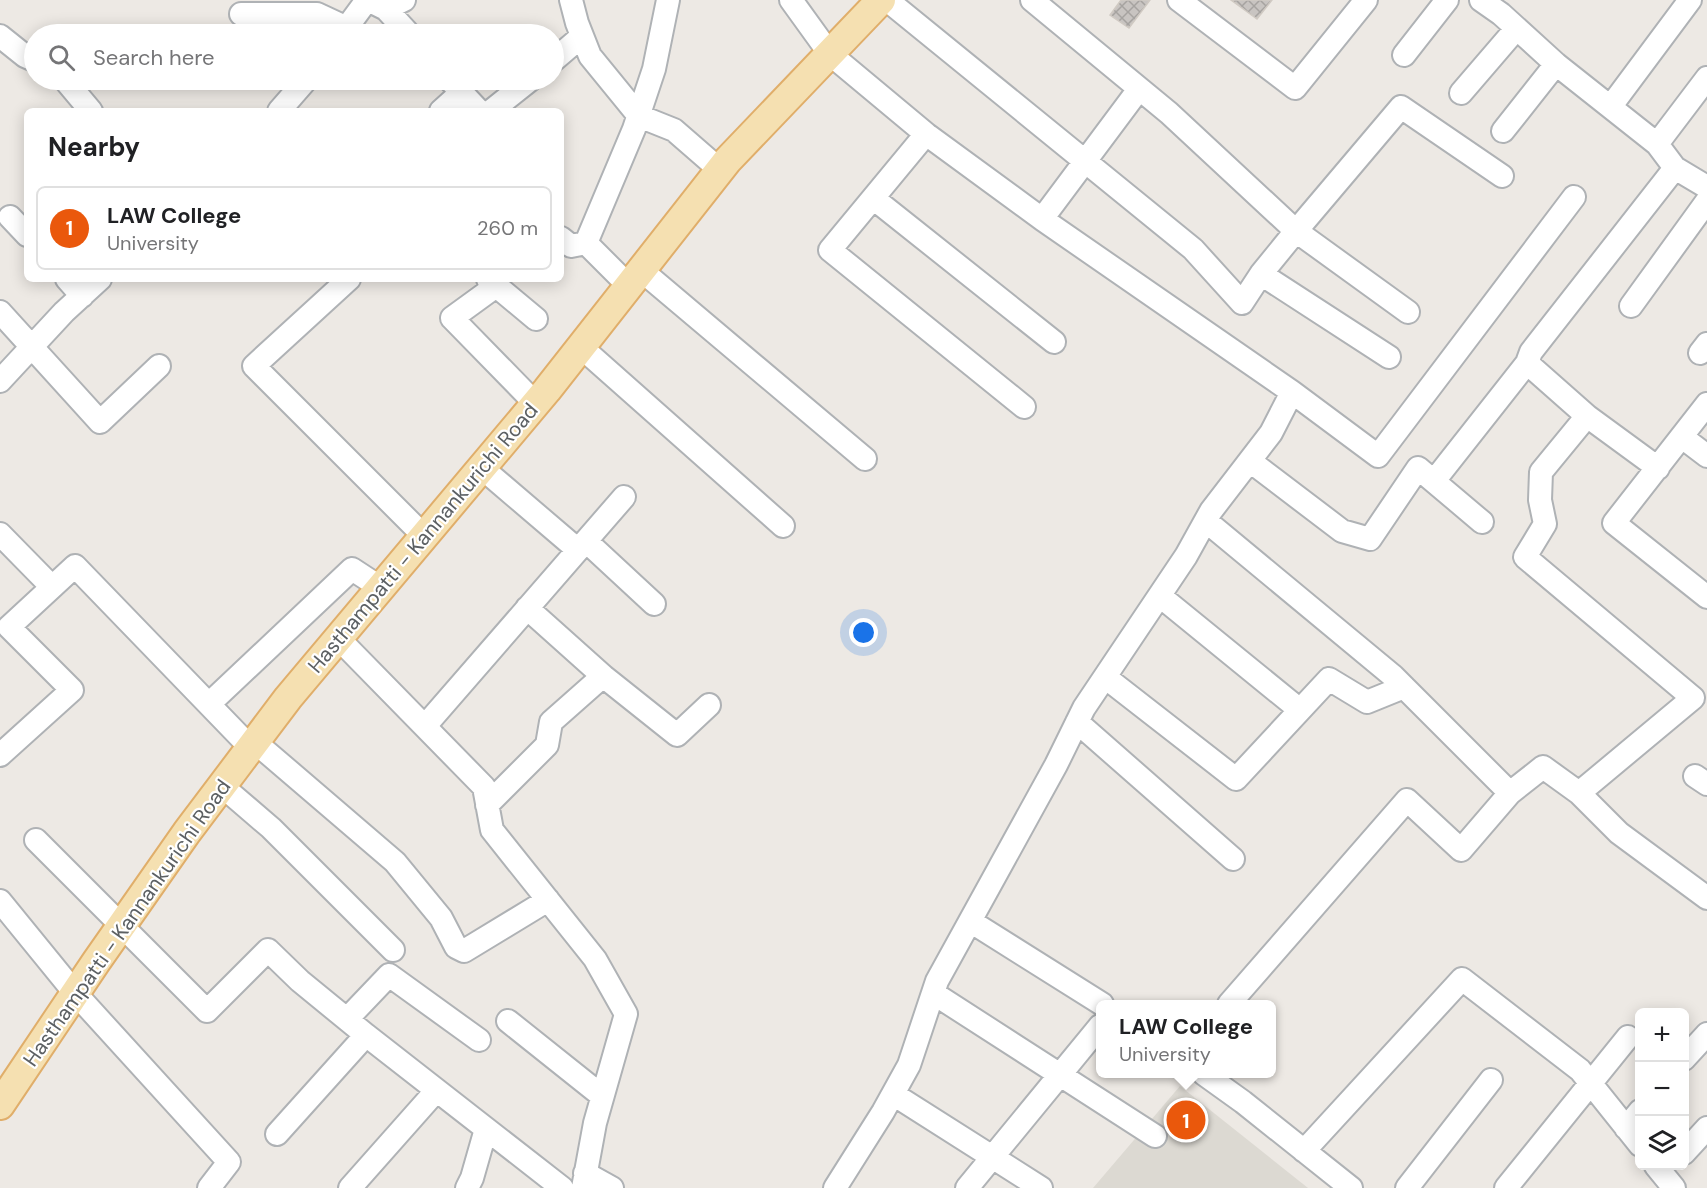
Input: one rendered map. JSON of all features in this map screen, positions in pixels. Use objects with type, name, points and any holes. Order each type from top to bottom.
[{"type":"main road","name":"Hasthampatti - Kannankurichi Road","points":[[0,1105],[122,925],[288,698],[536,404],[720,170],[881,0]]},
{"type":"street","points":[[571,0],[590,56],[639,116],[674,130],[720,170]]},
{"type":"street","points":[[586,243],[639,116],[654,69],[668,0]]},
{"type":"street","points":[[791,0],[830,54],[926,134],[1042,219],[1292,392],[1378,456],[1574,196]]},
{"type":"street","points":[[887,0],[1193,249],[1242,303],[1261,274],[1401,107],[1502,176]]},
{"type":"street","points":[[1032,0],[1169,113],[1296,231],[1408,312]]},
{"type":"street","points":[[1179,0],[1294,88],[1366,0]]},
{"type":"street","points":[[1404,55],[1447,0]]},
{"type":"street","points":[[1481,0],[1510,14],[1556,64],[1657,144],[1676,168],[1707,187]]},
{"type":"street","points":[[1611,106],[1690,0]]},
{"type":"street","points":[[353,24],[381,2],[400,24]]},
{"type":"street","points":[[241,14],[308,7],[334,24]]},
{"type":"street","points":[[1461,93],[1510,14]]},
{"type":"street","points":[[564,51],[582,36]]},
{"type":"street","points":[[2,40],[24,54]]},
{"type":"street","points":[[1503,131],[1556,64]]},
{"type":"street","points":[[1657,144],[1707,78]]},
{"type":"street","points":[[1042,219],[1139,89]]},
{"type":"street","points":[[73,90],[88,108]]},
{"type":"street","points":[[282,108],[297,90]]},
{"type":"street","points":[[443,108],[454,90]]},
{"type":"street","points":[[460,90],[476,108]]},
{"type":"street","points":[[495,108],[517,90]]},
{"type":"street","points":[[926,134],[830,250],[1024,407]]},
{"type":"street","points":[[1434,481],[1527,363],[1531,352],[1676,168]]},
{"type":"street","points":[[873,198],[1054,342]]},
{"type":"street","points":[[1631,306],[1707,201]]},
{"type":"street","points":[[10,217],[24,232]]},
{"type":"street","points":[[564,240],[571,246],[586,243],[635,278],[865,459]]},
{"type":"street","points":[[1261,274],[1389,357]]},
{"type":"street","points":[[70,282],[82,296]]},
{"type":"street","points":[[0,381],[63,312],[97,282]]},
{"type":"street","points":[[347,282],[254,366],[424,536]]},
{"type":"street","points":[[536,319],[492,283],[452,318],[536,404]]},
{"type":"street","points":[[0,312],[100,422],[159,366]]},
{"type":"street","points":[[581,347],[783,526]]},
{"type":"street","points":[[1527,363],[1587,416],[1658,468]]},
{"type":"street","points":[[841,1186],[909,1065],[937,981],[1056,765],[1084,708],[1160,596],[1206,521],[1271,433],[1292,392]]},
{"type":"street","points":[[1707,404],[1614,523],[1707,597]]},
{"type":"street","points":[[1580,792],[1700,691],[1525,557],[1545,524],[1540,500],[1541,472],[1587,416]]},
{"type":"street","points":[[1682,437],[1707,456]]},
{"type":"street","points":[[1250,460],[1342,531],[1370,539],[1418,468],[1482,522]]},
{"type":"street","points":[[482,468],[654,604]]},
{"type":"street","points":[[425,726],[624,497]]},
{"type":"street","points":[[1206,521],[1393,675],[1510,793]]},
{"type":"street","points":[[0,534],[52,587]]},
{"type":"street","points":[[0,755],[72,690],[3,628],[75,566],[209,704],[253,745],[395,862],[441,918],[456,946],[464,951],[548,900]]},
{"type":"street","points":[[209,704],[352,568],[381,588]]},
{"type":"street","points":[[1160,596],[1300,710]]},
{"type":"street","points":[[527,608],[603,676],[677,735],[709,705]]},
{"type":"street","points":[[338,638],[484,787],[492,830],[595,959],[626,1014],[595,1123],[584,1181],[612,1188]]},
{"type":"street","points":[[487,805],[547,745],[551,722],[603,676]]},
{"type":"street","points":[[1105,677],[1236,778],[1329,680],[1368,702],[1404,687]]},
{"type":"street","points":[[1077,723],[1233,859]]},
{"type":"street","points":[[1233,1000],[1407,800],[1461,850],[1510,793],[1543,766],[1580,792],[1619,833],[1707,898]]},
{"type":"street","points":[[222,786],[271,828],[393,950]]},
{"type":"street","points":[[36,840],[207,1011],[268,950],[300,981],[366,1035],[562,1188]]},
{"type":"street","points":[[0,901],[75,993],[229,1162],[209,1188]]},
{"type":"street","points":[[970,921],[1096,1001]]},
{"type":"street","points":[[347,1019],[389,975],[478,1040]]},
{"type":"street","points":[[1304,1151],[1462,979],[1580,1070],[1635,1128]]},
{"type":"street","points":[[933,993],[1155,1136]]},
{"type":"street","points":[[508,1021],[602,1096]]},
{"type":"street","points":[[967,1188],[1096,1032]]},
{"type":"street","points":[[1689,1054],[1707,1034]]},
{"type":"street","points":[[277,1134],[366,1035]]},
{"type":"street","points":[[1506,1188],[1628,1037]]},
{"type":"street","points":[[1210,1078],[1351,1188]]},
{"type":"street","points":[[1407,1188],[1491,1080]]},
{"type":"street","points":[[350,1188],[436,1091]]},
{"type":"street","points":[[893,1094],[1041,1188]]},
{"type":"street","points":[[1689,1148],[1707,1128]]},
{"type":"street","points":[[467,1188],[486,1129]]},
{"type":"shaded area","points":[[1180,1086],[1308,1188],[1093,1188]]},
{"type":"building","points":[[1121,0],[1150,0],[1129,28],[1110,15]]},
{"type":"building","points":[[1231,0],[1272,0],[1257,19]]},
{"type":"place","name":"LAW College","points":[[1186,1120]]}]
